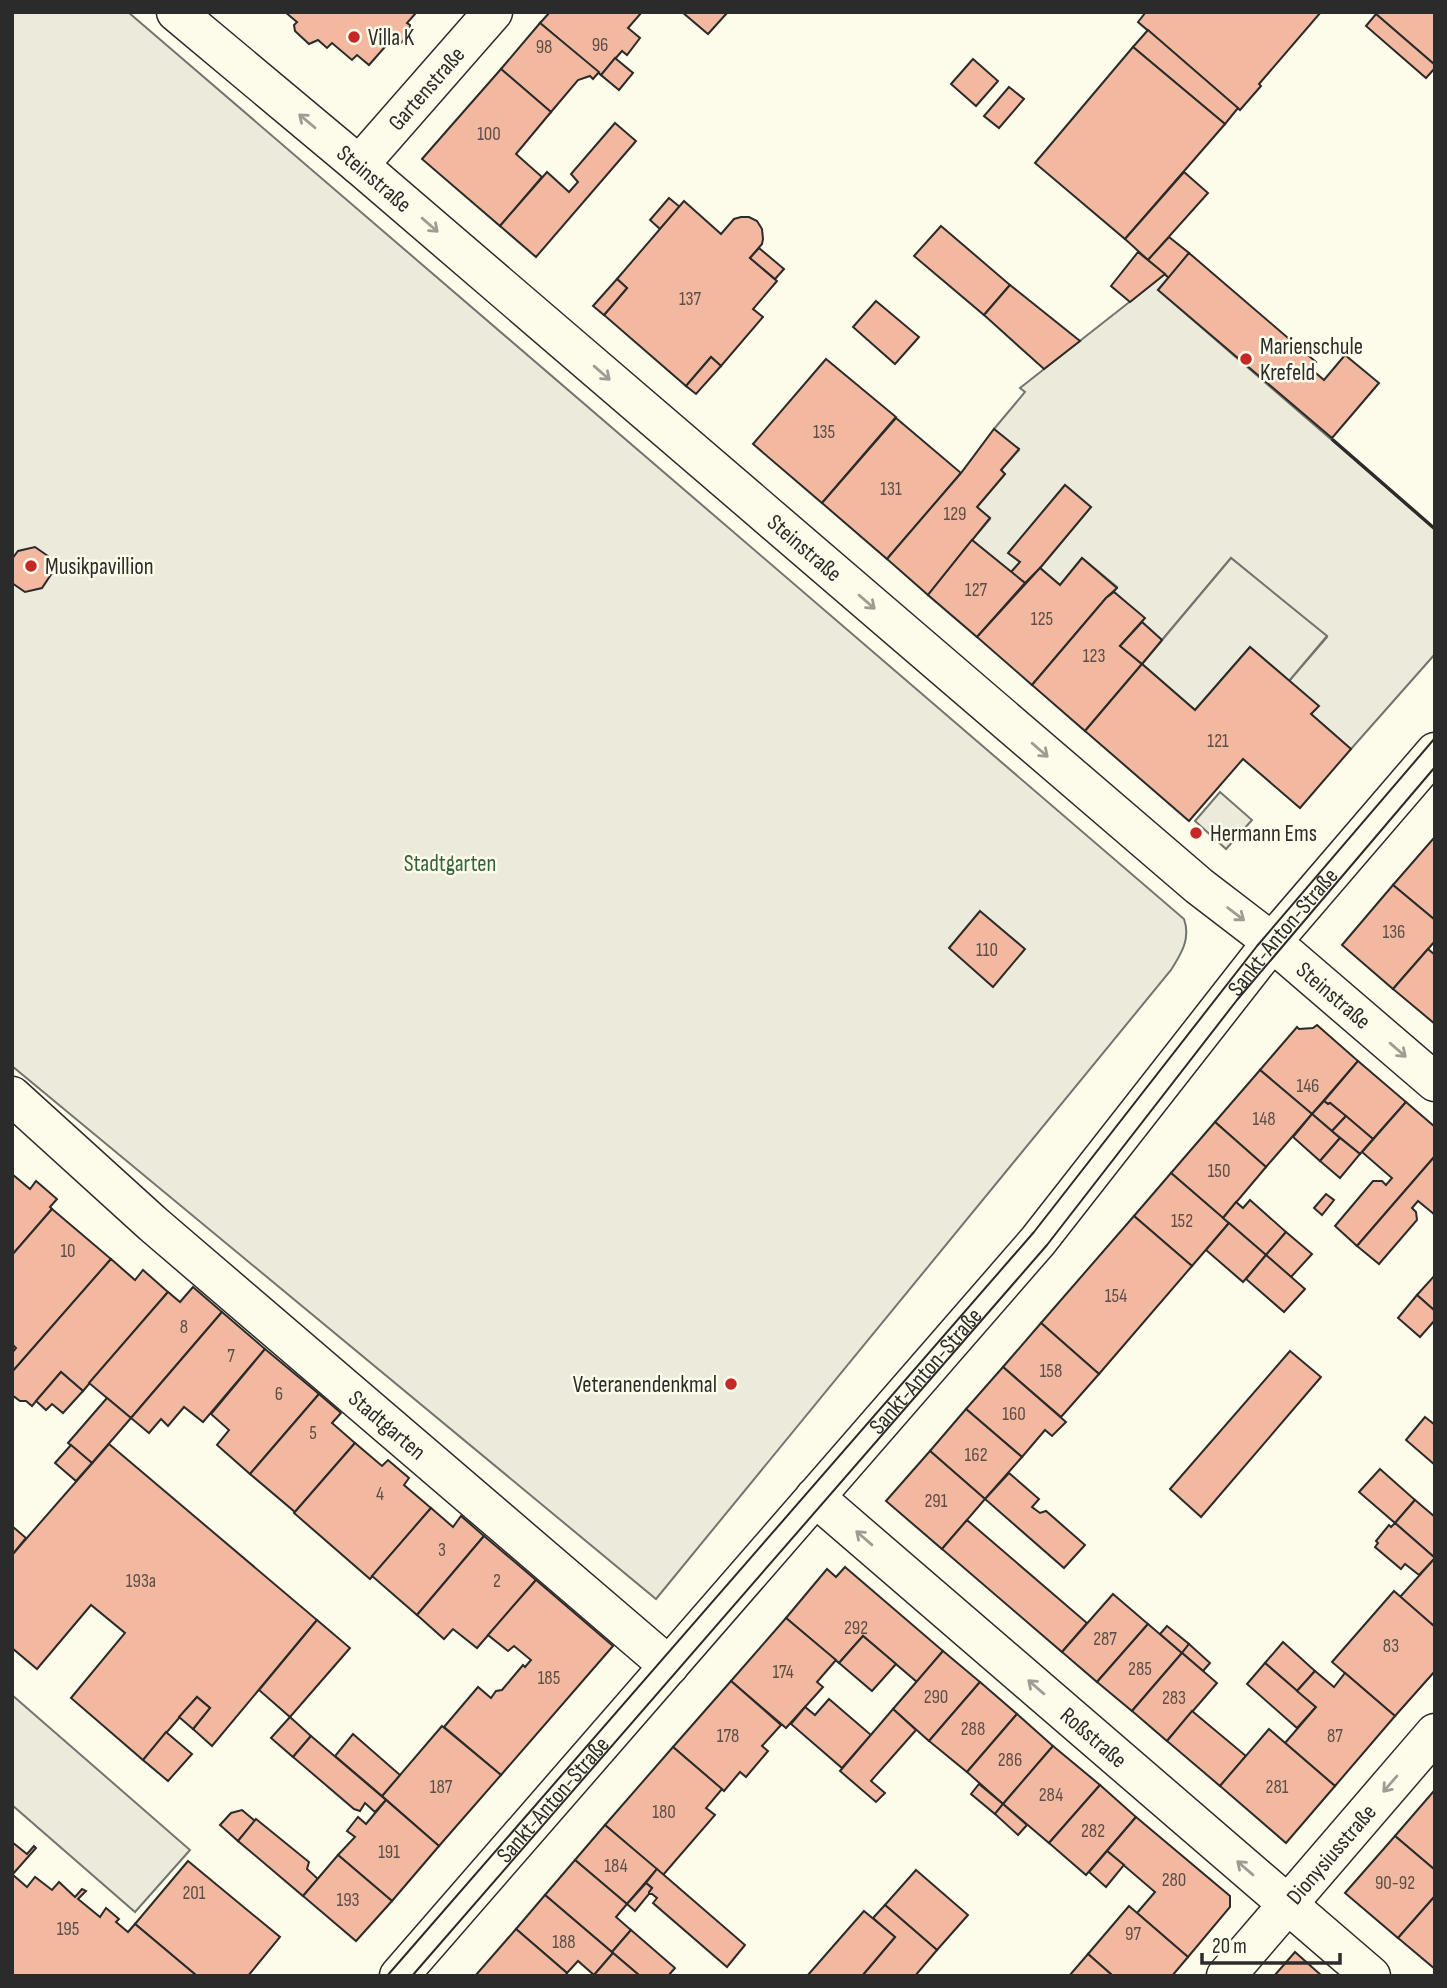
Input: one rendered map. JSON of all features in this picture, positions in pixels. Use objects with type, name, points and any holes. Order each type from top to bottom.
[{"type":"street","name":"Steinstraße","points":[[176,12],[359,165],[1199,886],[1272,942],[1435,1082]]},
{"type":"street","name":"Gartenstraße","points":[[359,165],[492,12]]},
{"type":"street","name":"Sankt-Anton-Straße","points":[[399,1976],[1038,1241],[1272,942],[1435,752]]},
{"type":"street","name":"Stadtgarten","points":[[12,1096],[153,1224],[669,1666]]},
{"type":"street","name":"Roßstraße","points":[[815,1497],[1371,1976]]},
{"type":"street","name":"Dionysiusstraße","points":[[1226,1976],[1435,1733]]},
{"type":"green space","name":"Stadtgarten","points":[[12,12],[128,12],[1184,919],[1186,940],[1171,970],[656,1599],[12,1066]]},
{"type":"green space","points":[[1165,274],[1169,278],[1158,290],[1435,529],[1435,654],[1351,749],[1311,714],[1318,706],[1289,681],[1327,637],[1231,558],[1162,640],[1142,622],[1144,618],[1114,592],[1117,587],[1082,558],[1060,585],[1040,568],[1091,507],[1065,485],[1009,552],[1020,562],[1011,572],[972,540],[990,519],[977,507],[1005,474],[1001,470],[1019,450],[994,429],[1025,392],[1020,388]]},
{"type":"shaded area","points":[[1231,558],[1327,636],[1289,681],[1250,647],[1195,710],[1142,664]]},
{"type":"shaded area","points":[[1220,792],[1252,820],[1226,849],[1195,821]]},
{"type":"shaded area","points":[[12,1695],[190,1850],[135,1912],[12,1805]]},
{"type":"building","name":"Villa K","points":[[285,12],[415,14],[407,23],[410,25],[409,33],[401,43],[394,44],[391,40],[369,65],[357,55],[352,60],[332,43],[327,48],[318,40],[309,44],[295,31],[294,25],[297,22]]},
{"type":"building","points":[[550,12],[642,12],[628,28],[640,38],[627,55],[622,51],[601,75],[540,23]]},
{"type":"building","points":[[682,12],[725,12],[727,13],[708,34]]},
{"type":"building","points":[[1146,12],[1321,12],[1240,110],[1138,22]]},
{"type":"building","points":[[1373,12],[1435,12],[1435,65],[1376,14]]},
{"type":"building","points":[[1376,14],[1435,65],[1426,78],[1366,26]]},
{"type":"building","points":[[540,23],[599,72],[593,79],[590,76],[578,80],[551,112],[501,69]]},
{"type":"building","points":[[1148,30],[1238,108],[1225,124],[1133,47]]},
{"type":"building","points":[[1133,47],[1225,124],[1125,239],[1035,163]]},
{"type":"building","points":[[615,58],[633,73],[619,90],[601,75]]},
{"type":"building","points":[[973,59],[998,81],[976,106],[951,84]]},
{"type":"building","points":[[501,69],[551,112],[516,154],[542,177],[500,226],[422,159]]},
{"type":"building","points":[[1009,87],[1024,99],[999,128],[984,116]]},
{"type":"building","points":[[615,123],[636,141],[536,257],[500,226],[547,172],[569,192],[578,182],[571,174]]},
{"type":"building","points":[[1184,172],[1208,193],[1148,260],[1125,239]]},
{"type":"building","points":[[669,198],[680,207],[660,229],[650,220]]},
{"type":"building","points":[[684,201],[721,234],[734,219],[749,217],[757,221],[762,229],[763,239],[750,258],[777,281],[753,309],[763,317],[721,366],[711,357],[686,386],[604,315],[627,288],[617,279]]},
{"type":"building","points":[[941,226],[1010,285],[984,315],[914,256]]},
{"type":"building","points":[[1169,237],[1189,253],[1169,278],[1148,260]]},
{"type":"building","points":[[759,248],[784,269],[775,279],[750,258]]},
{"type":"building","points":[[1138,252],[1165,274],[1130,302],[1111,286]]},
{"type":"building","points":[[1189,253],[1316,362],[1310,368],[1324,380],[1345,355],[1379,383],[1332,438],[1158,290]]},
{"type":"building","points":[[617,279],[627,288],[604,315],[593,306]]},
{"type":"building","points":[[1010,285],[1080,341],[1044,369],[984,315]]},
{"type":"building","points":[[876,301],[919,337],[895,364],[853,327]]},
{"type":"building","points":[[711,357],[721,366],[696,394],[686,386]]},
{"type":"building","points":[[826,359],[896,417],[822,503],[753,444]]},
{"type":"building","points":[[896,418],[961,473],[887,559],[822,503]]},
{"type":"building","points":[[994,429],[1019,449],[1001,470],[1005,474],[977,507],[990,518],[928,595],[887,559],[961,473]]},
{"type":"building","points":[[1065,485],[1091,507],[1025,583],[1011,572],[1020,562],[1008,553]]},
{"type":"building","points":[[972,540],[1025,583],[977,637],[928,595]]},
{"type":"building","name":"Musikpavillion","points":[[35,547],[48,556],[52,573],[42,588],[25,592],[12,583],[12,559],[18,551]]},
{"type":"building","points":[[1082,558],[1117,588],[1032,685],[977,637],[1040,568],[1060,585]]},
{"type":"building","points":[[1114,592],[1145,618],[1120,646],[1142,664],[1085,731],[1032,685]]},
{"type":"building","points":[[1142,622],[1162,640],[1142,664],[1120,646]]},
{"type":"building","points":[[1250,647],[1319,706],[1311,714],[1351,749],[1300,808],[1243,759],[1189,821],[1085,731],[1142,664],[1195,710]]},
{"type":"building","points":[[1433,839],[1435,840],[1435,920],[1393,885]]},
{"type":"building","points":[[1393,885],[1435,920],[1435,941],[1393,989],[1342,945]]},
{"type":"building","points":[[980,911],[1025,949],[993,987],[949,948]]},
{"type":"building","points":[[1428,949],[1435,955],[1435,1024],[1393,989]]},
{"type":"building","points":[[1317,1025],[1358,1061],[1312,1114],[1260,1070],[1297,1027],[1313,1028]]},
{"type":"building","points":[[1358,1061],[1406,1102],[1373,1139],[1324,1101]]},
{"type":"building","points":[[1260,1070],[1312,1114],[1266,1167],[1215,1122]]},
{"type":"building","points":[[1324,1101],[1346,1116],[1332,1131],[1312,1114]]},
{"type":"building","points":[[1406,1102],[1435,1127],[1435,1156],[1357,1246],[1335,1226],[1373,1181],[1382,1181],[1386,1185],[1392,1178],[1362,1152]]},
{"type":"building","points":[[1312,1114],[1340,1138],[1320,1161],[1293,1137]]},
{"type":"building","points":[[1346,1116],[1373,1139],[1360,1154],[1332,1131]]},
{"type":"building","points":[[1215,1122],[1266,1167],[1223,1218],[1171,1173]]},
{"type":"building","points":[[1340,1138],[1360,1154],[1340,1178],[1320,1161]]},
{"type":"building","points":[[1435,1156],[1435,1215],[1418,1201],[1412,1208],[1416,1212],[1417,1220],[1379,1264],[1357,1246]]},
{"type":"building","points":[[1171,1173],[1229,1223],[1192,1266],[1134,1216]]},
{"type":"building","points":[[12,1174],[30,1189],[36,1181],[57,1199],[50,1207],[52,1209],[12,1255]]},
{"type":"building","points":[[1326,1194],[1334,1200],[1322,1215],[1314,1208]]},
{"type":"building","points":[[1250,1200],[1286,1232],[1266,1255],[1223,1218],[1236,1202],[1243,1208]]},
{"type":"building","points":[[52,1209],[111,1259],[14,1370],[12,1353],[16,1348],[12,1344],[12,1255]]},
{"type":"building","points":[[1134,1216],[1192,1266],[1099,1374],[1041,1323]]},
{"type":"building","points":[[1229,1223],[1266,1255],[1243,1282],[1206,1250]]},
{"type":"building","points":[[1286,1232],[1312,1254],[1291,1277],[1266,1255]]},
{"type":"building","points":[[1266,1255],[1305,1289],[1284,1312],[1246,1279]]},
{"type":"building","points":[[111,1259],[135,1280],[143,1270],[168,1292],[83,1391],[61,1372],[32,1406],[26,1401],[20,1401],[12,1395],[12,1372]]},
{"type":"building","points":[[1435,1275],[1435,1311],[1417,1295]]},
{"type":"building","points":[[193,1287],[222,1312],[131,1418],[89,1383],[168,1292],[180,1302]]},
{"type":"building","points":[[1417,1295],[1435,1311],[1435,1320],[1420,1337],[1398,1318]]},
{"type":"building","points":[[222,1312],[265,1349],[203,1422],[184,1407],[168,1426],[161,1419],[149,1433],[131,1418]]},
{"type":"building","points":[[1041,1323],[1099,1374],[1061,1417],[1003,1367]]},
{"type":"building","points":[[265,1349],[319,1394],[250,1474],[217,1445],[229,1430],[211,1414]]},
{"type":"building","points":[[1290,1351],[1321,1377],[1201,1517],[1170,1489]]},
{"type":"building","points":[[1003,1367],[1066,1422],[1052,1436],[1045,1430],[1022,1457],[966,1409]]},
{"type":"building","points":[[61,1372],[83,1391],[63,1413],[52,1404],[46,1410],[36,1401]]},
{"type":"building","points":[[319,1394],[341,1413],[332,1423],[355,1443],[295,1512],[250,1474]]},
{"type":"building","points":[[107,1398],[131,1418],[92,1463],[68,1443]]},
{"type":"building","points":[[966,1409],[1022,1457],[985,1499],[930,1451]]},
{"type":"building","points":[[1425,1417],[1435,1425],[1435,1465],[1406,1440]]},
{"type":"building","points":[[355,1443],[382,1466],[388,1460],[409,1478],[404,1485],[431,1508],[370,1579],[294,1513]]},
{"type":"building","points":[[109,1444],[317,1620],[212,1746],[193,1729],[210,1708],[197,1697],[143,1760],[71,1698],[125,1633],[91,1605],[37,1669],[12,1648],[12,1555]]},
{"type":"building","points":[[71,1445],[92,1463],[76,1481],[55,1463]]},
{"type":"building","points":[[930,1451],[985,1499],[942,1549],[886,1501]]},
{"type":"building","points":[[1380,1469],[1415,1500],[1395,1523],[1359,1492]]},
{"type":"building","points":[[1009,1473],[1039,1499],[1032,1507],[1040,1513],[1046,1511],[1085,1545],[1064,1568],[985,1499]]},
{"type":"building","points":[[1415,1500],[1435,1517],[1434,1557],[1395,1523]]},
{"type":"building","points":[[431,1508],[453,1527],[461,1516],[484,1536],[417,1615],[372,1576]]},
{"type":"building","points":[[967,1520],[1087,1623],[1062,1652],[942,1549]]},
{"type":"building","points":[[1395,1523],[1435,1558],[1419,1575],[1405,1564],[1401,1569],[1375,1547],[1378,1543],[1376,1541],[1389,1525],[1391,1527]]},
{"type":"building","points":[[12,1526],[26,1538],[12,1555]]},
{"type":"building","points":[[484,1536],[536,1580],[477,1648],[453,1629],[444,1639],[417,1615]]},
{"type":"building","points":[[1435,1558],[1435,1627],[1400,1597]]},
{"type":"building","points":[[845,1567],[943,1651],[917,1682],[863,1636],[839,1663],[786,1618],[827,1569],[836,1577]]},
{"type":"building","points":[[536,1580],[613,1646],[501,1775],[444,1727],[478,1687],[491,1698],[531,1660],[514,1646],[508,1651],[488,1635]]},
{"type":"building","points":[[1394,1591],[1435,1627],[1435,1671],[1395,1716],[1332,1662]]},
{"type":"building","points":[[1113,1594],[1148,1624],[1097,1682],[1062,1652]]},
{"type":"building","points":[[786,1618],[836,1660],[817,1682],[823,1687],[786,1728],[731,1681]]},
{"type":"building","points":[[317,1620],[350,1648],[290,1717],[259,1690]]},
{"type":"building","points":[[1148,1624],[1182,1653],[1132,1711],[1097,1682]]},
{"type":"building","points":[[1167,1626],[1189,1644],[1182,1653],[1160,1634]]},
{"type":"building","points":[[863,1636],[896,1664],[872,1691],[839,1663]]},
{"type":"building","points":[[1283,1642],[1315,1671],[1297,1691],[1265,1663]]},
{"type":"building","points":[[1189,1644],[1210,1663],[1203,1671],[1182,1653]]},
{"type":"building","points":[[943,1651],[980,1682],[929,1741],[893,1709]]},
{"type":"building","points":[[1182,1653],[1217,1683],[1167,1741],[1132,1711]]},
{"type":"building","points":[[1265,1663],[1316,1707],[1297,1728],[1247,1684]]},
{"type":"building","points":[[1315,1671],[1334,1687],[1345,1673],[1395,1716],[1335,1786],[1285,1743],[1316,1707],[1297,1691]]},
{"type":"building","points":[[731,1681],[781,1725],[762,1746],[768,1751],[746,1777],[740,1772],[724,1791],[673,1747]]},
{"type":"building","points":[[980,1682],[1017,1714],[967,1772],[929,1741]]},
{"type":"building","points":[[197,1697],[210,1708],[193,1729],[179,1717]]},
{"type":"building","points":[[829,1699],[871,1735],[842,1768],[791,1724],[805,1707],[815,1715]]},
{"type":"building","points":[[893,1709],[916,1730],[871,1781],[885,1793],[876,1802],[840,1771]]},
{"type":"building","points":[[1192,1711],[1246,1756],[1220,1786],[1167,1741]]},
{"type":"building","points":[[1017,1714],[1053,1746],[1003,1804],[967,1772]]},
{"type":"building","points":[[290,1717],[311,1736],[293,1757],[271,1738]]},
{"type":"building","points":[[442,1726],[501,1775],[439,1846],[382,1796]]},
{"type":"building","points":[[1269,1729],[1335,1786],[1286,1843],[1220,1786]]},
{"type":"building","points":[[166,1732],[192,1754],[168,1781],[143,1760]]},
{"type":"building","points":[[353,1734],[400,1775],[382,1796],[335,1756]]},
{"type":"building","points":[[311,1736],[386,1800],[375,1812],[365,1803],[360,1811],[354,1809],[293,1757]]},
{"type":"building","points":[[1053,1746],[1100,1785],[1049,1843],[1003,1804]]},
{"type":"building","points":[[673,1747],[722,1789],[706,1808],[715,1815],[663,1875],[605,1825]]},
{"type":"building","points":[[979,1784],[1003,1804],[995,1814],[971,1794]]},
{"type":"building","points":[[1100,1785],[1136,1817],[1086,1875],[1049,1843]]},
{"type":"building","points":[[1433,1792],[1435,1794],[1435,1870],[1395,1836]]},
{"type":"building","points":[[386,1800],[439,1846],[392,1901],[338,1855],[355,1837],[347,1831],[358,1817],[366,1824]]},
{"type":"building","points":[[1003,1804],[1027,1825],[1018,1835],[995,1814]]},
{"type":"building","points":[[242,1810],[255,1821],[238,1841],[220,1825],[231,1813]]},
{"type":"building","points":[[1136,1817],[1230,1896],[1230,1907],[1188,1957],[1137,1913],[1155,1892],[1107,1851]]},
{"type":"building","points":[[256,1819],[309,1862],[307,1869],[318,1879],[303,1896],[238,1841]]},
{"type":"building","points":[[605,1825],[657,1869],[627,1904],[575,1860]]},
{"type":"building","points":[[1395,1836],[1435,1870],[1435,1896],[1398,1938],[1345,1893]]},
{"type":"building","points":[[12,1842],[27,1854],[34,1846],[36,1848],[12,1875]]},
{"type":"building","points":[[1107,1851],[1124,1865],[1106,1887],[1089,1872]]},
{"type":"building","points":[[338,1855],[392,1901],[356,1941],[303,1896]]},
{"type":"building","points":[[575,1860],[627,1904],[616,1917],[631,1930],[612,1952],[545,1895]]},
{"type":"building","points":[[188,1861],[280,1937],[248,1976],[197,1976],[135,1924]]},
{"type":"building","points":[[657,1869],[745,1945],[727,1967],[653,1903],[657,1898],[649,1894],[652,1888],[646,1883]]},
{"type":"building","points":[[916,1870],[968,1915],[937,1950],[885,1905]]},
{"type":"building","points":[[13,1875],[27,1887],[35,1877],[52,1890],[59,1882],[75,1897],[82,1889],[86,1891],[78,1899],[100,1917],[106,1908],[119,1919],[116,1922],[128,1932],[135,1924],[197,1976],[12,1976]]},
{"type":"building","points":[[646,1883],[652,1888],[635,1911],[627,1904]]},
{"type":"building","points":[[545,1895],[613,1953],[594,1975],[578,1961],[567,1973],[516,1929]]},
{"type":"building","points":[[1435,1896],[1435,1969],[1398,1938]]},
{"type":"building","points":[[885,1905],[937,1950],[915,1976],[862,1976],[895,1937],[873,1918]]},
{"type":"building","points":[[1129,1906],[1188,1957],[1172,1976],[1113,1976],[1088,1954]]},
{"type":"building","points":[[864,1911],[895,1937],[862,1976],[807,1976]]},
{"type":"building","points":[[516,1929],[567,1973],[565,1976],[475,1976]]},
{"type":"building","points":[[631,1930],[675,1968],[668,1976],[640,1976],[612,1952]]},
{"type":"building","points":[[1295,1952],[1322,1976],[1274,1976]]},
{"type":"building","points":[[613,1953],[640,1976],[594,1975]]},
{"type":"building","points":[[1088,1954],[1113,1976],[1069,1976]]},
{"type":"tram line","points":[[387,1976],[1034,1232],[1257,946],[1435,738]]},
{"type":"tram line","points":[[412,1976],[1047,1245],[1237,1000],[1435,767]]},
{"type":"wall","points":[[1333,440],[1435,529]]},
{"type":"place","name":"Villa K","points":[[354,37]]},
{"type":"place","name":"Marienschule Krefeld","points":[[1246,359]]},
{"type":"place","name":"Musikpavillion","points":[[31,566]]},
{"type":"place","name":"Hermann Ems","points":[[1196,833]]},
{"type":"place","name":"Veteranendenkmal","points":[[731,1384]]}]
